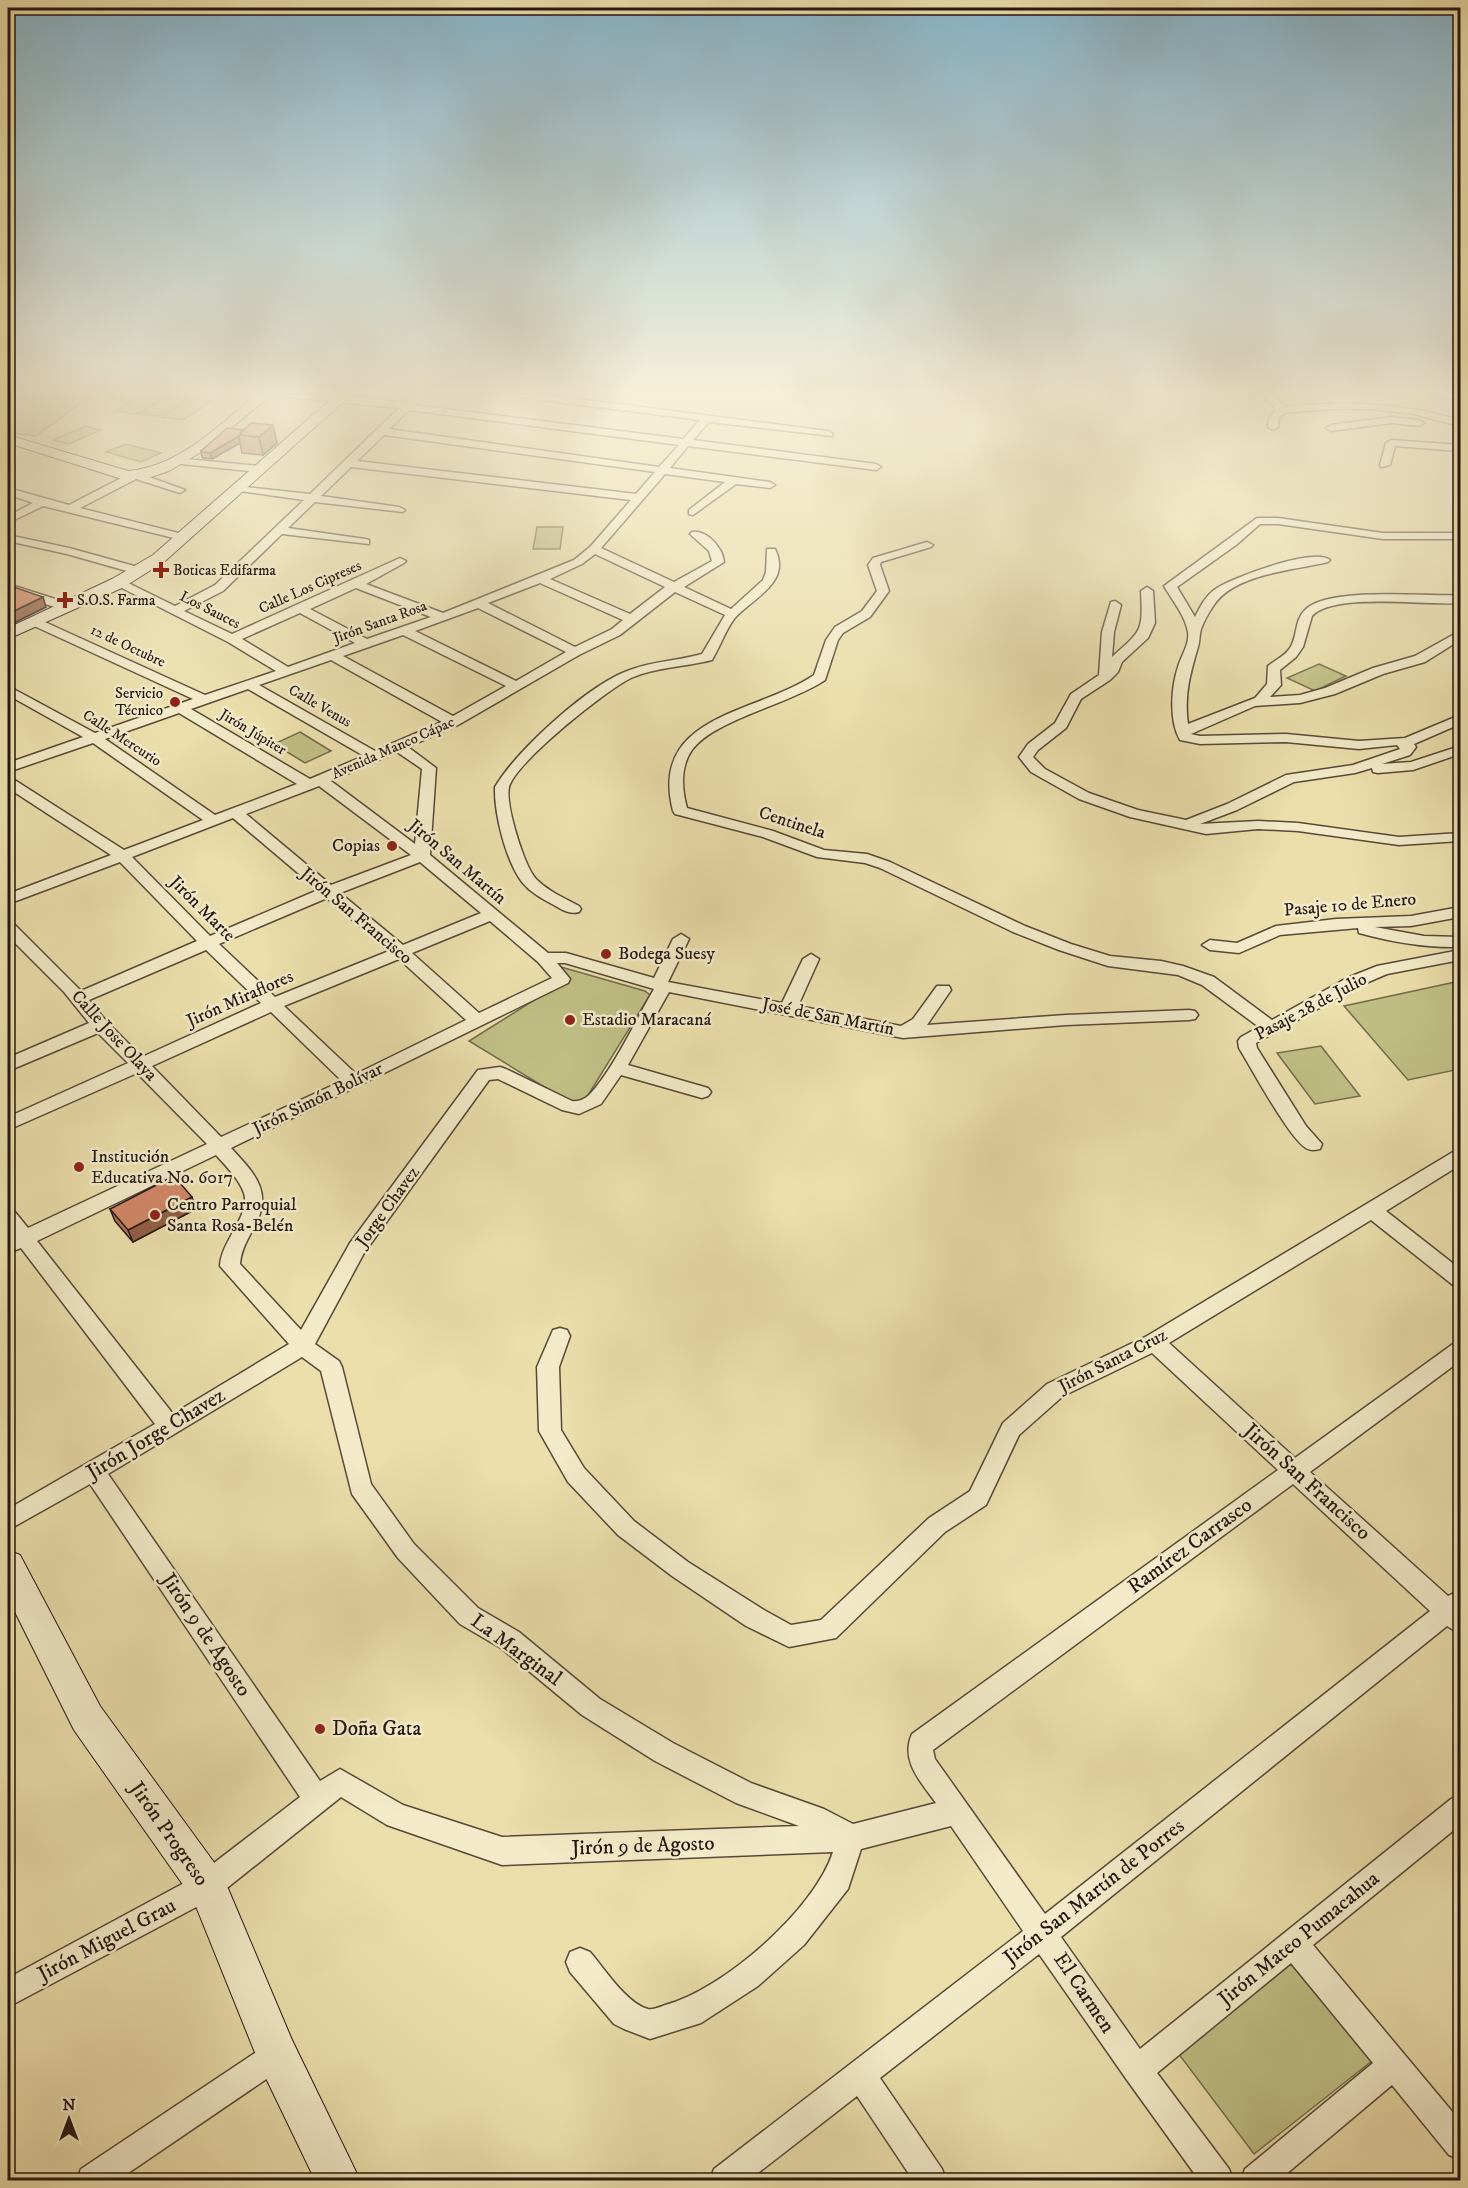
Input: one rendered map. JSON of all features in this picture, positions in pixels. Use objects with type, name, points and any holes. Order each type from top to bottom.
[{"type":"street","points":[[24,496],[182,537]]},
{"type":"street","points":[[70,509],[95,496]]},
{"type":"street","points":[[8,634],[141,571],[230,496]]},
{"type":"street","points":[[305,496],[399,510]]},
{"type":"street","points":[[629,496],[637,497]]},
{"type":"street","points":[[693,512],[713,496]]},
{"type":"street","points":[[175,611],[219,588],[312,497]]},
{"type":"street","name":"Jirón Santa Rosa","points":[[8,768],[405,631],[541,579],[578,562],[594,549],[637,497]]},
{"type":"street","points":[[8,520],[42,502]]},
{"type":"street","points":[[1461,536],[1383,536],[1278,521],[1257,521],[1232,543],[1170,586],[1181,602],[1194,631],[1194,641],[1183,670],[1179,693],[1182,731],[1185,737],[1200,740],[1249,737],[1359,745],[1390,741],[1406,743],[1461,719]]},
{"type":"street","points":[[278,530],[365,542]]},
{"type":"street","points":[[1431,535],[1461,530]]},
{"type":"street","name":"Avenida Manco Cápac","points":[[11,894],[315,783],[453,722],[575,652],[616,632],[675,587],[718,562],[714,548],[696,534]]},
{"type":"street","points":[[8,538],[69,551],[141,571]]},
{"type":"street","name":"Centinela","points":[[927,545],[877,560],[874,565],[883,591],[866,614],[839,630],[832,640],[820,677],[777,700],[698,736],[684,749],[675,778],[676,798],[680,811],[768,834],[822,855],[867,860],[885,865],[1019,929],[1108,961],[1161,966],[1183,971],[1208,981],[1270,1027]]},
{"type":"street","points":[[594,549],[732,614]]},
{"type":"street","points":[[573,909],[545,893],[525,876],[504,806],[501,790],[505,780],[548,735],[604,688],[627,675],[653,667],[684,664],[707,657],[732,614],[756,595],[773,573],[774,561],[771,551]]},
{"type":"street","points":[[1194,631],[1215,595],[1224,589],[1287,566],[1308,560],[1324,560]]},
{"type":"street","name":"Calle Los Cipreses","points":[[232,639],[380,573],[400,561]]},
{"type":"street","points":[[541,579],[632,620]]},
{"type":"street","name":"Los Sauces","points":[[118,583],[232,639],[286,671]]},
{"type":"street","points":[[356,584],[443,617]]},
{"type":"street","points":[[8,588],[67,607]]},
{"type":"street","points":[[1147,591],[1149,622],[1144,635],[1116,661],[1113,669],[1105,677],[1076,697],[1061,725],[1028,752],[1026,757],[1028,764],[1064,787],[1098,804],[1137,815],[1191,825],[1198,830],[1258,825],[1298,827],[1399,840],[1461,837]]},
{"type":"street","points":[[1259,701],[1274,685],[1273,669],[1294,652],[1308,612],[1317,605],[1356,599],[1439,601],[1461,599]]},
{"type":"street","points":[[478,603],[575,652]]},
{"type":"street","points":[[1105,677],[1108,621],[1115,605]]},
{"type":"street","points":[[301,609],[366,644]]},
{"type":"street","name":"12 de Octubre","points":[[36,622],[205,700]]},
{"type":"street","points":[[405,631],[516,686]]},
{"type":"street","points":[[1182,731],[1228,711],[1259,701],[1300,699],[1330,691],[1378,671],[1420,659],[1461,635]]},
{"type":"street","points":[[333,656],[453,722]]},
{"type":"street","name":"Calle Venus","points":[[248,684],[375,756]]},
{"type":"street","name":"Calle Mercurio","points":[[8,690],[94,738],[214,821]]},
{"type":"street","name":"Jirón Júpiter","points":[[181,709],[315,783]]},
{"type":"street","points":[[1355,769],[1405,752],[1409,747],[1406,743]]},
{"type":"street","points":[[78,998],[328,892],[422,856],[429,768],[398,746]]},
{"type":"street","points":[[1191,825],[1192,822],[1232,807],[1291,778],[1355,769],[1413,766],[1461,750]]},
{"type":"street","name":"Jirón Marte","points":[[8,782],[122,855],[209,944],[354,1082]]},
{"type":"street","name":"Jirón San Martín","points":[[315,783],[422,856],[544,958],[562,979]]},
{"type":"street","name":"Jirón San Francisco","points":[[236,813],[401,952],[476,1020]]},
{"type":"street","name":"Pasaje 10 de Enero","points":[[1210,945],[1239,948],[1276,931],[1336,924],[1411,921],[1461,912]]},
{"type":"street","name":"Jirón Miraflores","points":[[8,1124],[272,1005],[490,915]]},
{"type":"street","points":[[1336,924],[1411,939],[1441,943],[1461,942]]},
{"type":"street","name":"Calle Jose Olaya","points":[[8,927],[78,998],[100,1025],[141,1065],[252,1186],[254,1194],[251,1215],[234,1244],[230,1266],[303,1346]]},
{"type":"street","points":[[681,939],[661,985],[617,1068],[702,1092]]},
{"type":"street","name":"Pasaje 28 de Julio","points":[[1313,1144],[1299,1130],[1248,1048],[1247,1041],[1353,982],[1383,970],[1461,955]]},
{"type":"street","name":"José de San Martín","points":[[544,958],[566,958],[661,985],[903,1032],[1066,1020],[1189,1015]]},
{"type":"street","points":[[788,1009],[811,959]]},
{"type":"street","name":"Jirón Simón Bolívar","points":[[15,1243],[354,1082],[562,979]]},
{"type":"street","points":[[903,1032],[919,1023],[943,990]]},
{"type":"street","points":[[8,1065],[100,1025]]},
{"type":"street","name":"Jorge Chavez","points":[[303,1346],[357,1248],[484,1074],[500,1073],[568,1107],[579,1108],[595,1100],[617,1068]]},
{"type":"street","name":"Jirón Santa Cruz","points":[[560,1336],[548,1367],[550,1431],[576,1475],[626,1528],[680,1569],[755,1617],[789,1636],[826,1630],[937,1525],[978,1498],[1011,1429],[1055,1390],[1154,1342],[1461,1157]]},
{"type":"street","points":[[1371,1210],[1461,1280]]},
{"type":"street","points":[[8,1217],[15,1243],[170,1427]]},
{"type":"street","name":"Jirón San Francisco","points":[[1154,1342],[1295,1471],[1456,1611]]},
{"type":"street","name":"Jirón Jorge Chavez","points":[[8,1520],[170,1427],[303,1346]]},
{"type":"street","name":"La Marginal","points":[[303,1346],[331,1367],[360,1487],[406,1551],[469,1616],[510,1640],[591,1707],[664,1752],[745,1794],[824,1822],[852,1838]]},
{"type":"street","name":"Ramírez Carrasco","points":[[921,1743],[1461,1350]]},
{"type":"street","name":"Jirón 9 de Agosto","points":[[94,1471],[317,1800]]},
{"type":"street","name":"Jirón Progreso","points":[[8,1565],[87,1718],[207,1886],[277,2055],[338,2181]]},
{"type":"street","name":"Jirón San Martín de Porres","points":[[724,2181],[1456,1611]]},
{"type":"street","name":"El Carmen","points":[[921,1743],[918,1750],[920,1757],[1137,2070],[1218,2181]]},
{"type":"street","name":"Jirón 9 de Agosto","points":[[340,1782],[396,1816],[502,1851],[852,1838],[958,1811]]},
{"type":"street","name":"Jirón Miguel Grau","points":[[8,1993],[207,1886],[340,1782]]},
{"type":"street","name":"Jirón Mateo Pumacahua","points":[[1137,2070],[1461,1808]]},
{"type":"street","points":[[580,1962],[624,2014],[650,2024],[692,2013],[748,1976],[794,1935],[838,1879],[852,1838]]},
{"type":"street","points":[[1293,1944],[1461,2144]]},
{"type":"street","points":[[92,2181],[277,2055]]},
{"type":"street","points":[[1256,2181],[1393,2065]]},
{"type":"street","points":[[860,2075],[931,2181]]},
{"type":"green space","points":[[537,527],[563,527],[560,549],[533,549]]},
{"type":"green space","points":[[1319,664],[1346,676],[1315,691],[1287,678]]},
{"type":"green space","points":[[300,732],[331,751],[305,763],[274,744]]},
{"type":"green space","name":"Estadio Maracaná","points":[[561,967],[645,991],[650,995],[582,1105],[574,1105],[469,1041],[563,982],[558,969]]},
{"type":"green space","points":[[1460,981],[1460,1069],[1408,1080],[1344,1006]]},
{"type":"green space","points":[[1321,1046],[1360,1096],[1315,1104],[1277,1053]]},
{"type":"green space","points":[[1291,1964],[1372,2061],[1254,2154],[1178,2053]]},
{"type":"building","points":[[8,585],[43,597],[8,614]]},
{"type":"building","points":[[174,1176],[192,1197],[128,1230],[110,1209]]},
{"type":"place","name":"Boticas Edifarma","points":[[161,570]]},
{"type":"place","name":"S.O.S. Farma","points":[[65,600]]},
{"type":"place","name":"Servicio Técnico","points":[[175,702]]},
{"type":"place","name":"Copias","points":[[392,846]]},
{"type":"place","name":"Bodega Suesy","points":[[606,954]]},
{"type":"place","name":"Estadio Maracaná","points":[[570,1020]]},
{"type":"place","name":"Institución Educativa No. 6017","points":[[79,1167]]},
{"type":"place","name":"Centro Parroquial Santa Rosa-Belén","points":[[155,1215]]},
{"type":"place","name":"Doña Gata","points":[[320,1729]]}]
